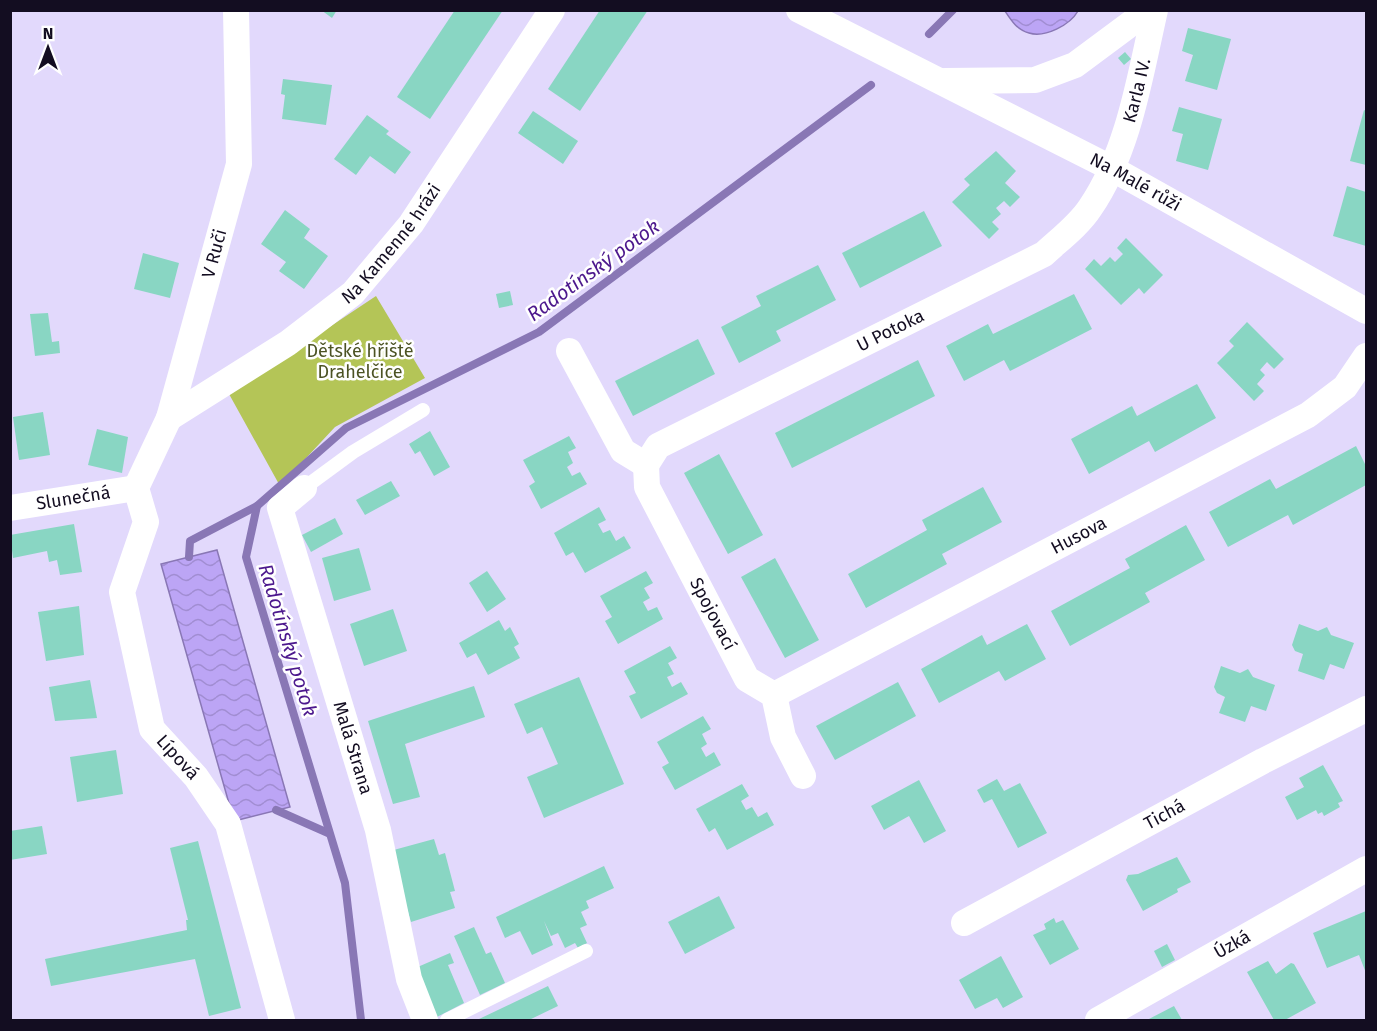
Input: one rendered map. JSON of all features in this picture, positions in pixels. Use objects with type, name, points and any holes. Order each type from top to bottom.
[{"type":"street","name":"V Ruči","points":[[136,488],[169,418],[239,164],[236,10]]},
{"type":"street","name":"Na Kamenné hrázi","points":[[169,418],[288,343],[353,293],[411,224],[552,10]]},
{"type":"street","name":"Na Malé růži","points":[[799,10],[1111,168],[1366,311]]},
{"type":"street","points":[[939,81],[1035,80],[1076,65],[1149,10]]},
{"type":"street","name":"Karla IV.","points":[[1111,168],[1133,107],[1155,10]]},
{"type":"street","name":"U Potoka","points":[[646,465],[658,446],[1044,254],[1089,209],[1111,168]]},
{"type":"street","points":[[569,351],[623,451],[646,465]]},
{"type":"street","name":"Husova","points":[[774,694],[1308,416],[1345,387],[1366,356]]},
{"type":"street","name":"Spojovací","points":[[646,465],[647,487],[747,679],[774,694]]},
{"type":"street","name":"Slunečná","points":[[10,508],[136,488]]},
{"type":"street","name":"Lípová","points":[[136,488],[146,522],[122,592],[152,729],[196,777],[228,824],[282,1020]]},
{"type":"street","name":"Malá Strana","points":[[304,488],[280,508],[381,843],[409,979],[425,1020]]},
{"type":"street","points":[[774,694],[783,737],[803,776]]},
{"type":"street","name":"Tichá","points":[[964,923],[1263,761],[1366,709]]},
{"type":"street","name":"Úzká","points":[[1098,1020],[1366,869]]},
{"type":"lane","points":[[304,488],[353,452],[423,410]]},
{"type":"lane","points":[[447,1020],[586,951]]},
{"type":"green space","name":"Dětské hřiště Drahelčice","points":[[376,296],[425,378],[335,427],[280,486],[229,394]]},
{"type":"water","points":[[1005,11],[1078,11],[1069,21],[1056,29],[1035,34],[1025,32],[1018,27]]},
{"type":"water","points":[[217,550],[290,807],[234,821],[161,564]]},
{"type":"building","points":[[321,10],[337,10],[332,18]]},
{"type":"building","points":[[455,10],[503,10],[430,119],[397,97]]},
{"type":"building","points":[[600,10],[648,10],[580,111],[548,89]]},
{"type":"building","points":[[1188,28],[1231,39],[1217,90],[1185,81],[1193,55],[1182,51]]},
{"type":"building","points":[[1125,52],[1131,59],[1124,65],[1118,58]]},
{"type":"building","points":[[283,79],[332,85],[326,125],[282,119],[285,95],[281,94]]},
{"type":"building","points":[[1179,107],[1222,119],[1208,170],[1176,161],[1183,134],[1172,131]]},
{"type":"building","points":[[1364,110],[1366,111],[1366,165],[1350,161]]},
{"type":"building","points":[[533,111],[578,141],[563,164],[518,133]]},
{"type":"building","points":[[367,115],[389,131],[386,134],[411,152],[395,174],[370,156],[356,175],[334,159]]},
{"type":"building","points":[[996,151],[1016,171],[1005,183],[1020,197],[1010,207],[1004,201],[996,208],[1001,214],[992,222],[999,229],[989,239],[952,202],[970,185],[964,179]]},
{"type":"building","points":[[1347,186],[1366,192],[1366,246],[1333,236]]},
{"type":"building","points":[[285,210],[310,229],[304,238],[328,256],[304,289],[279,271],[286,262],[261,244]]},
{"type":"building","points":[[924,211],[942,246],[860,288],[842,253]]},
{"type":"building","points":[[1126,238],[1163,275],[1144,294],[1139,288],[1121,305],[1085,269],[1094,259],[1101,266],[1110,257],[1115,262],[1123,254],[1117,248]]},
{"type":"building","points":[[143,253],[179,263],[170,298],[134,289]]},
{"type":"building","points":[[818,265],[836,300],[776,331],[781,341],[739,363],[721,327],[761,306],[756,296]]},
{"type":"building","points":[[510,291],[513,305],[499,308],[496,294]]},
{"type":"building","points":[[1074,294],[1092,329],[1010,371],[1004,360],[964,381],[946,346],[988,324],[993,334]]},
{"type":"building","points":[[48,313],[52,342],[59,341],[60,353],[35,356],[30,314]]},
{"type":"building","points":[[1247,322],[1284,359],[1274,369],[1267,362],[1260,370],[1265,375],[1257,384],[1264,391],[1254,401],[1217,363],[1234,346],[1229,341]]},
{"type":"building","points":[[698,339],[715,374],[633,416],[615,381]]},
{"type":"building","points":[[918,360],[935,396],[792,468],[775,433]]},
{"type":"building","points":[[1197,384],[1216,418],[1155,452],[1149,441],[1089,474],[1071,439],[1132,406],[1137,416]]},
{"type":"building","points":[[43,412],[50,455],[19,460],[13,417]]},
{"type":"building","points":[[97,429],[128,437],[122,473],[88,465]]},
{"type":"building","points":[[430,431],[450,467],[434,476],[420,451],[415,454],[409,444]]},
{"type":"building","points":[[569,436],[576,448],[568,452],[573,463],[567,467],[572,476],[580,472],[587,484],[541,509],[529,486],[535,482],[523,460]]},
{"type":"building","points":[[1356,446],[1366,466],[1366,485],[1293,525],[1288,515],[1228,547],[1209,512],[1270,479],[1276,489]]},
{"type":"building","points":[[719,454],[763,535],[728,554],[684,473]]},
{"type":"building","points":[[391,481],[400,496],[365,515],[356,500]]},
{"type":"building","points":[[983,487],[1002,522],[942,554],[947,564],[866,608],[848,574],[927,530],[922,520]]},
{"type":"building","points":[[599,507],[606,520],[598,524],[603,533],[610,530],[616,541],[624,536],[631,548],[585,573],[573,552],[566,556],[554,533]]},
{"type":"building","points":[[335,518],[343,534],[311,552],[302,535]]},
{"type":"building","points":[[74,524],[82,572],[60,575],[57,560],[49,562],[47,551],[13,558],[10,535]]},
{"type":"building","points":[[1186,525],[1205,560],[1145,593],[1150,602],[1070,646],[1051,611],[1130,568],[1125,559]]},
{"type":"building","points":[[359,548],[371,590],[334,601],[322,558]]},
{"type":"building","points":[[775,558],[819,640],[785,658],[741,577]]},
{"type":"building","points":[[487,571],[506,599],[487,612],[469,583]]},
{"type":"building","points":[[646,571],[653,583],[644,588],[650,598],[643,602],[648,611],[657,607],[663,619],[618,644],[605,621],[612,617],[600,596]]},
{"type":"building","points":[[79,606],[84,655],[46,661],[38,612]]},
{"type":"building","points":[[393,609],[407,651],[364,666],[350,624]]},
{"type":"building","points":[[499,620],[505,631],[510,627],[519,644],[514,647],[520,658],[488,675],[476,653],[467,658],[459,643]]},
{"type":"building","points":[[1027,624],[1046,659],[1005,681],[999,671],[939,703],[921,669],[982,635],[987,645]]},
{"type":"building","points":[[1299,624],[1318,631],[1327,627],[1331,635],[1354,643],[1344,669],[1330,664],[1324,680],[1298,671],[1303,654],[1295,651],[1292,645]]},
{"type":"building","points":[[670,646],[677,658],[668,663],[674,674],[667,677],[672,687],[681,682],[688,694],[641,719],[629,696],[636,693],[624,671]]},
{"type":"building","points":[[1221,666],[1240,673],[1248,669],[1253,677],[1275,685],[1266,711],[1251,706],[1245,722],[1219,713],[1225,697],[1217,693],[1214,687]]},
{"type":"building","points":[[579,677],[624,784],[544,818],[527,777],[558,764],[542,727],[527,734],[514,704]]},
{"type":"building","points":[[90,680],[97,718],[55,721],[49,687]]},
{"type":"building","points":[[898,682],[916,716],[835,760],[816,726]]},
{"type":"building","points":[[474,686],[485,717],[405,744],[420,797],[393,804],[368,721]]},
{"type":"building","points":[[703,716],[711,729],[702,734],[707,744],[701,748],[706,757],[714,752],[721,765],[675,790],[662,767],[669,763],[657,742]]},
{"type":"building","points":[[116,750],[123,794],[77,802],[70,757]]},
{"type":"building","points":[[1323,765],[1343,801],[1338,803],[1340,807],[1324,816],[1322,812],[1318,814],[1316,810],[1297,820],[1285,797],[1304,787],[1299,778]]},
{"type":"building","points":[[997,779],[1004,791],[1020,783],[1047,833],[1018,848],[992,799],[984,803],[977,790]]},
{"type":"building","points":[[919,780],[946,831],[924,843],[909,816],[884,830],[871,806]]},
{"type":"building","points":[[742,784],[749,796],[741,801],[746,810],[752,807],[758,817],[767,812],[774,825],[727,850],[715,828],[709,832],[696,809]]},
{"type":"building","points":[[42,826],[47,854],[10,860],[10,831]]},
{"type":"building","points":[[434,839],[439,855],[445,853],[455,891],[450,892],[455,908],[411,922],[390,851]]},
{"type":"building","points":[[198,841],[241,1008],[209,1016],[195,959],[51,986],[45,959],[187,930],[186,920],[188,920],[170,848]]},
{"type":"building","points":[[1177,857],[1191,882],[1177,889],[1178,892],[1143,911],[1126,880],[1128,875],[1138,874]]},
{"type":"building","points":[[604,866],[614,888],[586,901],[589,908],[581,912],[587,925],[580,928],[587,943],[578,948],[575,943],[565,948],[558,933],[551,936],[544,921],[553,945],[532,955],[520,931],[505,938],[496,917]]},
{"type":"building","points":[[719,896],[735,928],[685,954],[668,922]]},
{"type":"building","points":[[1366,911],[1366,973],[1359,955],[1327,968],[1313,933]]},
{"type":"building","points":[[1054,918],[1056,923],[1063,920],[1079,949],[1050,965],[1033,935],[1046,929],[1044,924]]},
{"type":"building","points":[[474,927],[486,954],[491,952],[505,983],[480,995],[454,936]]},
{"type":"building","points":[[1167,944],[1175,960],[1162,967],[1154,951]]},
{"type":"building","points":[[450,953],[454,963],[448,965],[464,1003],[435,1018],[413,969]]},
{"type":"building","points":[[1001,956],[1023,997],[1003,1008],[997,998],[975,1009],[959,980]]},
{"type":"building","points":[[1268,961],[1276,974],[1291,963],[1294,964],[1316,1003],[1285,1020],[1274,1020],[1247,972]]},
{"type":"building","points":[[548,986],[558,1006],[529,1020],[477,1020]]},
{"type":"building","points":[[1174,1006],[1182,1020],[1147,1020]]},
{"type":"waterway","name":"Radotínský potok","points":[[929,34],[953,10]]},
{"type":"waterway","name":"Radotínský potok","points":[[361,1020],[345,883],[246,557],[257,506],[346,428],[539,332],[871,85]]},
{"type":"waterway","points":[[189,557],[190,541],[257,506]]},
{"type":"waterway","points":[[276,810],[328,833]]}]
